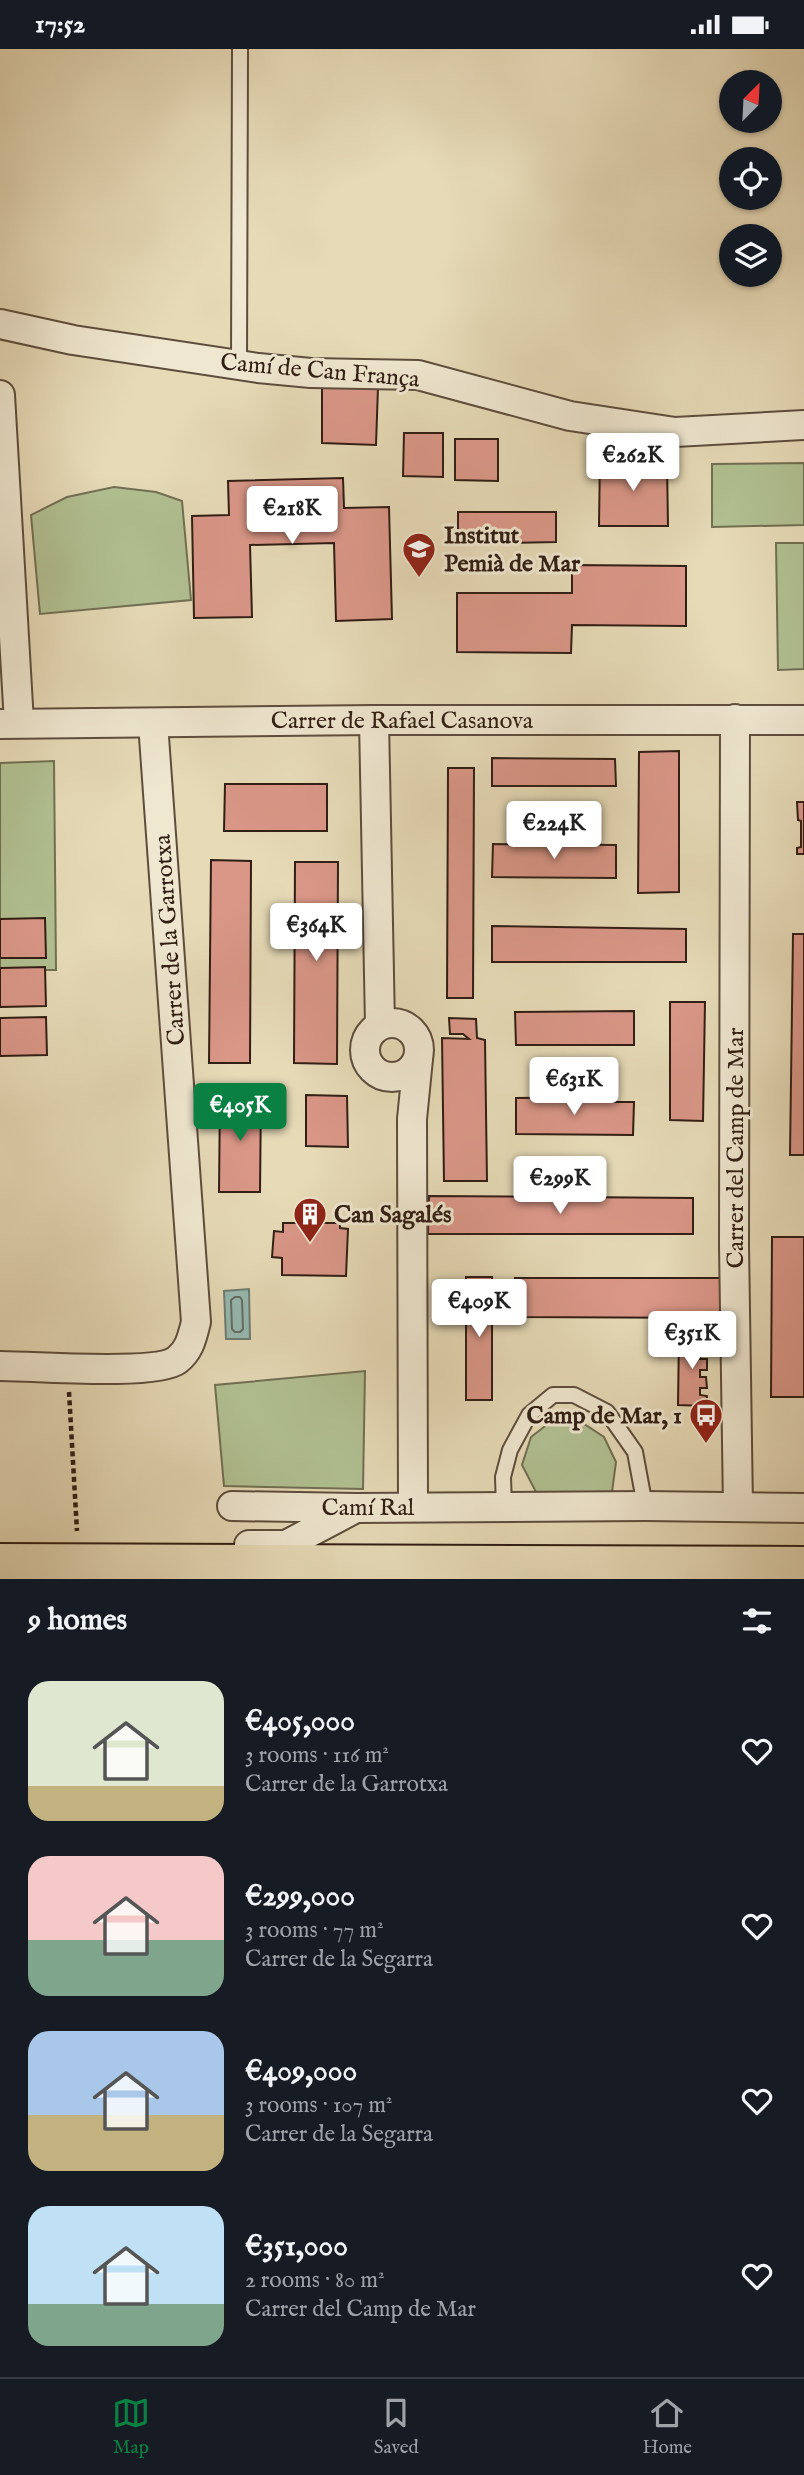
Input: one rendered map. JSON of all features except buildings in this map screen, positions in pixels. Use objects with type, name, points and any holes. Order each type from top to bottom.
[{"type":"main road","points":[[0,1543],[804,1566]]},
{"type":"main road","points":[[0,1563],[89,1547]]},
{"type":"street","name":"Camí de Can França","points":[[0,324],[73,340],[239,365],[311,373],[418,375],[570,416],[675,432],[804,425]]},
{"type":"street","points":[[0,395],[9,723]]},
{"type":"street","name":"Carrer del Camp de Mar","points":[[735,719],[734,1245],[738,1507]]},
{"type":"street","points":[[374,720],[380,1025]]},
{"type":"street","name":"Carrer de Rafael Casanova","points":[[9,723],[804,720]]},
{"type":"street","name":"Carrer de la Garrotxa","points":[[68,1367],[150,1368],[176,1361],[190,1345],[196,1322],[153,723]]},
{"type":"street","points":[[413,1507],[412,1119],[420,1047],[413,1031],[398,1023],[380,1025],[366,1040],[367,1062],[383,1076],[405,1075],[418,1059]]},
{"type":"street","points":[[0,1366],[68,1367]]},
{"type":"street","name":"Camí Ral","points":[[232,1506],[804,1508]]},
{"type":"street","points":[[738,1507],[786,1521],[804,1530]]},
{"type":"street","points":[[89,1547],[286,1545],[356,1508]]},
{"type":"lane","points":[[239,365],[240,49]]},
{"type":"lane","points":[[504,1507],[503,1477],[510,1450],[529,1416],[553,1395],[574,1395],[607,1412],[635,1452],[645,1506]]},
{"type":"path","points":[[68,1367],[89,1547]]},
{"type":"path","points":[[64,1531],[89,1547]]},
{"type":"green space","points":[[804,463],[804,525],[712,527],[712,464]]},
{"type":"green space","points":[[114,487],[156,492],[182,501],[191,600],[40,614],[31,515],[67,497]]},
{"type":"green space","points":[[776,543],[804,543],[804,669],[778,670]]},
{"type":"green space","points":[[54,761],[56,970],[0,970],[0,763]]},
{"type":"green space","points":[[365,1371],[363,1489],[224,1486],[215,1385]]},
{"type":"green space","points":[[553,1420],[578,1420],[604,1437],[616,1462],[612,1492],[536,1492],[522,1465],[531,1437]]},
{"type":"water","points":[[249,1289],[250,1339],[226,1339],[224,1291]]},
{"type":"place","name":"Institut Pemià de Mar","points":[[419,579]]},
{"type":"place","name":"Can Sagalés","points":[[310,1244]]},
{"type":"place","name":"Camp de Mar, 1","points":[[706,1445]]}]
